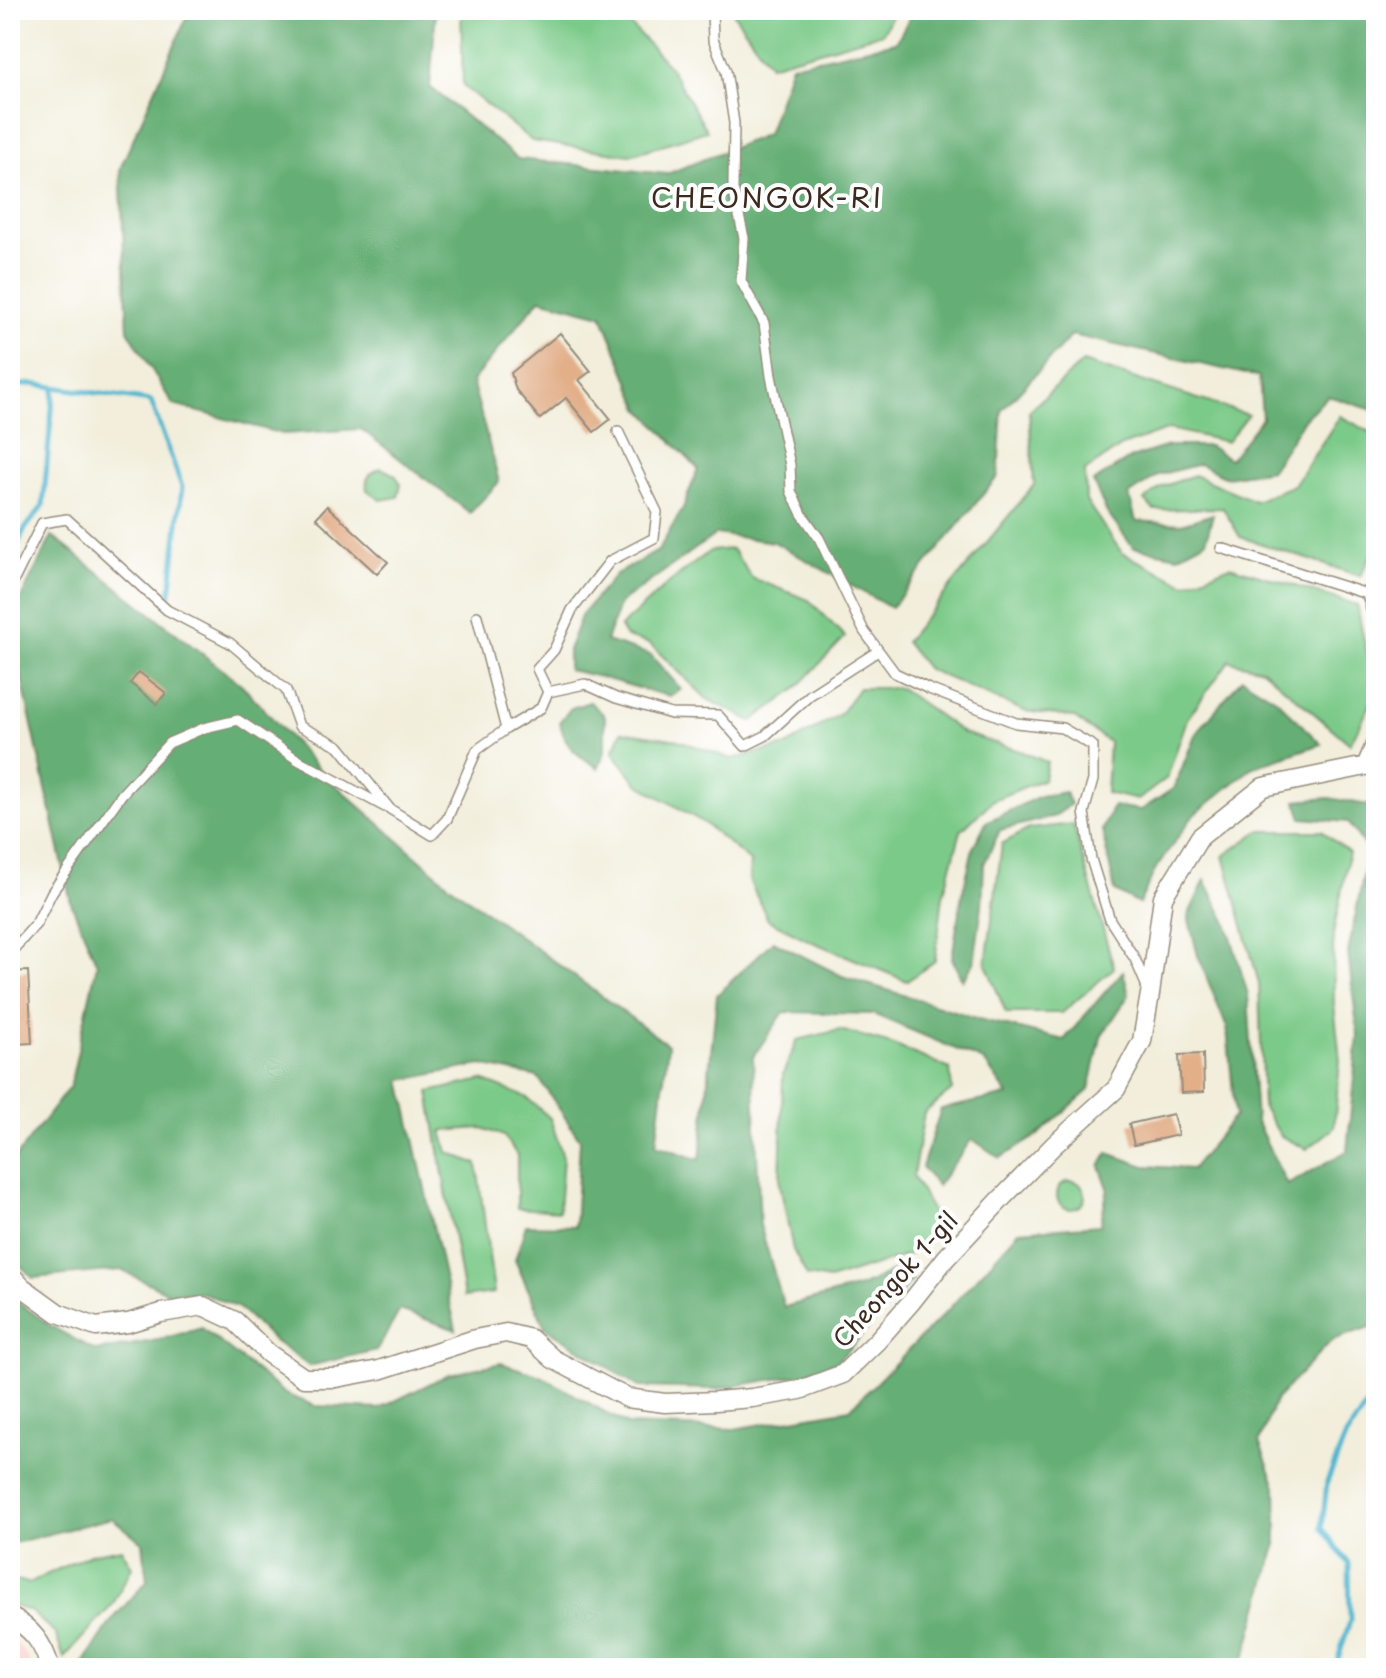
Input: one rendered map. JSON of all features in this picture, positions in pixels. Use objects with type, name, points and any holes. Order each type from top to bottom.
[{"type":"street","name":"Cheongok 1-gil","points":[[10,1274],[22,1287],[58,1313],[96,1327],[203,1306],[235,1321],[269,1354],[304,1378],[336,1378],[379,1370],[475,1339],[506,1333],[531,1339],[553,1359],[627,1398],[665,1403],[752,1398],[800,1390],[843,1374],[877,1341],[946,1258],[1002,1198],[1116,1089],[1142,1041],[1163,897],[1200,837],[1263,787],[1371,770],[1376,743]]},
{"type":"street","points":[[10,1617],[21,1622],[41,1643],[50,1668]]},
{"type":"lane","points":[[712,10],[713,39],[726,71],[734,123],[733,189],[744,238],[741,281],[764,323],[771,376],[790,465],[791,491],[819,538],[864,631],[895,673],[1016,723],[1062,728],[1093,746],[1093,780],[1084,812],[1091,859],[1110,920],[1135,959],[1150,994]]},
{"type":"lane","points":[[10,953],[36,924],[52,892],[122,794],[169,743],[204,728],[238,720],[298,760],[432,835],[447,819],[477,750],[541,708],[548,692],[537,669],[554,650],[572,610],[610,561],[654,538],[657,512],[618,431]]},
{"type":"lane","points":[[10,588],[42,523],[67,519],[167,610],[230,643],[286,690],[299,726],[339,746],[390,809]]},
{"type":"lane","points":[[1221,548],[1367,594]]},
{"type":"lane","points":[[1376,577],[1367,594],[1376,629]]},
{"type":"lane","points":[[477,616],[506,729]]},
{"type":"lane","points":[[548,692],[585,684],[616,698],[671,714],[718,715],[745,746],[765,736],[810,695],[878,651]]},
{"type":"shaded area","points":[[10,1636],[28,1657],[31,1668],[10,1668]]},
{"type":"green space","points":[[190,10],[436,10],[430,87],[518,159],[667,174],[767,134],[791,65],[896,42],[914,10],[1376,10],[1376,411],[1328,396],[1305,418],[1271,470],[1226,477],[1200,464],[1158,475],[1129,495],[1136,521],[1181,524],[1213,514],[1206,541],[1178,556],[1133,547],[1107,513],[1093,482],[1131,458],[1168,446],[1209,446],[1230,459],[1262,418],[1259,377],[1072,335],[1002,410],[998,476],[891,608],[774,542],[716,534],[620,603],[606,641],[651,655],[681,689],[671,696],[568,670],[568,650],[582,614],[616,574],[658,551],[683,508],[698,469],[640,408],[602,315],[540,299],[472,381],[499,482],[470,513],[361,429],[283,434],[173,405],[128,330],[120,169]]},
{"type":"green space","points":[[461,10],[617,10],[669,66],[707,131],[630,155],[532,141],[463,86]]},
{"type":"green space","points":[[731,10],[895,10],[883,33],[770,65]]},
{"type":"green space","points":[[1083,362],[1248,415],[1227,442],[1169,429],[1122,446],[1085,471],[1086,501],[1122,553],[1185,584],[1230,566],[1357,605],[1375,696],[1350,744],[1262,669],[1229,661],[1187,719],[1167,778],[1138,800],[1106,793],[1109,742],[1073,717],[1024,711],[927,669],[905,642],[1034,485],[1029,411]]},
{"type":"green space","points":[[1340,416],[1376,435],[1376,546],[1360,576],[1240,537],[1223,508],[1154,510],[1144,500],[1162,487],[1194,475],[1255,501],[1294,485]]},
{"type":"green space","points":[[381,468],[395,475],[401,484],[398,497],[381,500],[367,490],[369,476]]},
{"type":"green space","points":[[52,536],[242,685],[323,774],[447,883],[668,1045],[656,1145],[700,1160],[717,995],[773,941],[842,976],[983,1020],[1064,1040],[1123,971],[1129,995],[1101,1037],[1089,1090],[1038,1135],[1000,1158],[972,1139],[937,1186],[922,1167],[941,1109],[1008,1095],[984,1061],[873,1014],[784,1012],[753,1057],[760,1225],[784,1307],[863,1286],[901,1267],[913,1280],[837,1362],[800,1375],[715,1389],[639,1387],[545,1327],[515,1260],[526,1225],[575,1226],[580,1140],[538,1077],[481,1065],[401,1080],[456,1330],[400,1310],[377,1350],[309,1366],[274,1341],[239,1308],[204,1293],[169,1293],[121,1270],[33,1278],[10,1255],[10,1165],[70,1086],[97,964],[71,903],[15,648],[19,602]]},
{"type":"green space","points":[[732,549],[752,578],[809,600],[845,637],[796,689],[752,721],[707,699],[650,644],[626,637],[620,627],[710,551]]},
{"type":"green space","points":[[1242,678],[1276,699],[1321,744],[1253,767],[1193,816],[1156,868],[1139,904],[1115,891],[1102,830],[1113,806],[1141,810],[1174,788],[1195,735]]},
{"type":"green space","points":[[859,688],[900,688],[963,733],[1047,762],[1044,779],[993,800],[961,831],[943,896],[935,961],[907,981],[768,920],[749,880],[750,861],[704,823],[638,784],[613,752],[622,731],[678,740],[732,759],[786,746],[840,714]]},
{"type":"green space","points":[[590,702],[605,716],[605,752],[598,768],[568,744],[560,721],[571,708]]},
{"type":"green space","points":[[1065,792],[1071,804],[1055,816],[1000,830],[984,864],[974,963],[962,980],[952,958],[973,848],[986,822],[1040,796]]},
{"type":"green space","points":[[1329,798],[1367,805],[1376,812],[1376,1325],[1332,1340],[1276,1399],[1259,1442],[1276,1486],[1277,1542],[1246,1654],[1237,1668],[81,1668],[112,1620],[147,1581],[143,1543],[112,1518],[10,1544],[10,1296],[49,1325],[96,1351],[202,1328],[285,1394],[316,1406],[379,1409],[449,1374],[501,1363],[541,1376],[628,1425],[734,1429],[850,1409],[948,1310],[1019,1231],[1100,1225],[1108,1188],[1100,1166],[1108,1153],[1145,1166],[1192,1169],[1235,1116],[1227,1028],[1198,956],[1188,916],[1205,880],[1227,923],[1248,995],[1256,1121],[1287,1185],[1347,1151],[1358,1035],[1348,953],[1368,851],[1348,822],[1302,818],[1296,801]]},
{"type":"green space","points":[[1073,824],[1114,968],[1062,1013],[1006,1013],[986,964],[1002,844],[1029,829]]},
{"type":"green space","points":[[1259,831],[1322,831],[1349,853],[1333,935],[1334,1004],[1340,1060],[1334,1128],[1307,1149],[1281,1136],[1263,1108],[1259,984],[1224,856]]},
{"type":"green space","points":[[840,1030],[891,1044],[950,1069],[952,1090],[924,1113],[913,1176],[939,1225],[910,1254],[829,1280],[807,1276],[793,1250],[780,1184],[783,1074],[797,1040]]},
{"type":"green space","points":[[482,1080],[526,1097],[550,1118],[563,1157],[559,1211],[517,1208],[517,1155],[504,1136],[482,1128],[442,1131],[448,1152],[477,1164],[494,1293],[464,1297],[429,1092]]},
{"type":"green space","points":[[1071,1181],[1081,1185],[1085,1195],[1081,1205],[1071,1209],[1061,1205],[1057,1195],[1061,1185]]},
{"type":"green space","points":[[121,1548],[132,1567],[113,1604],[64,1658],[55,1633],[30,1611],[10,1605],[10,1579],[29,1583],[90,1554]]},
{"type":"building","points":[[560,333],[591,371],[579,380],[611,419],[594,432],[566,398],[540,419],[516,390],[511,373]]},
{"type":"building","points":[[327,506],[388,562],[377,574],[316,518]]},
{"type":"building","points":[[139,672],[166,693],[157,704],[130,683]]},
{"type":"building","points":[[28,971],[32,1043],[14,1044],[10,972]]},
{"type":"building","points":[[1203,1054],[1204,1092],[1181,1093],[1179,1055]]},
{"type":"building","points":[[1173,1114],[1178,1135],[1134,1145],[1129,1124]]},
{"type":"waterway","points":[[10,386],[33,384],[151,401],[182,487],[170,595]]},
{"type":"waterway","points":[[10,562],[24,530],[43,506],[54,387]]},
{"type":"waterway","points":[[1335,1668],[1350,1621],[1349,1564],[1322,1528],[1327,1482],[1346,1436],[1376,1392]]},
{"type":"district","name":"CHEONGOK-RI","points":[[767,198]]}]
